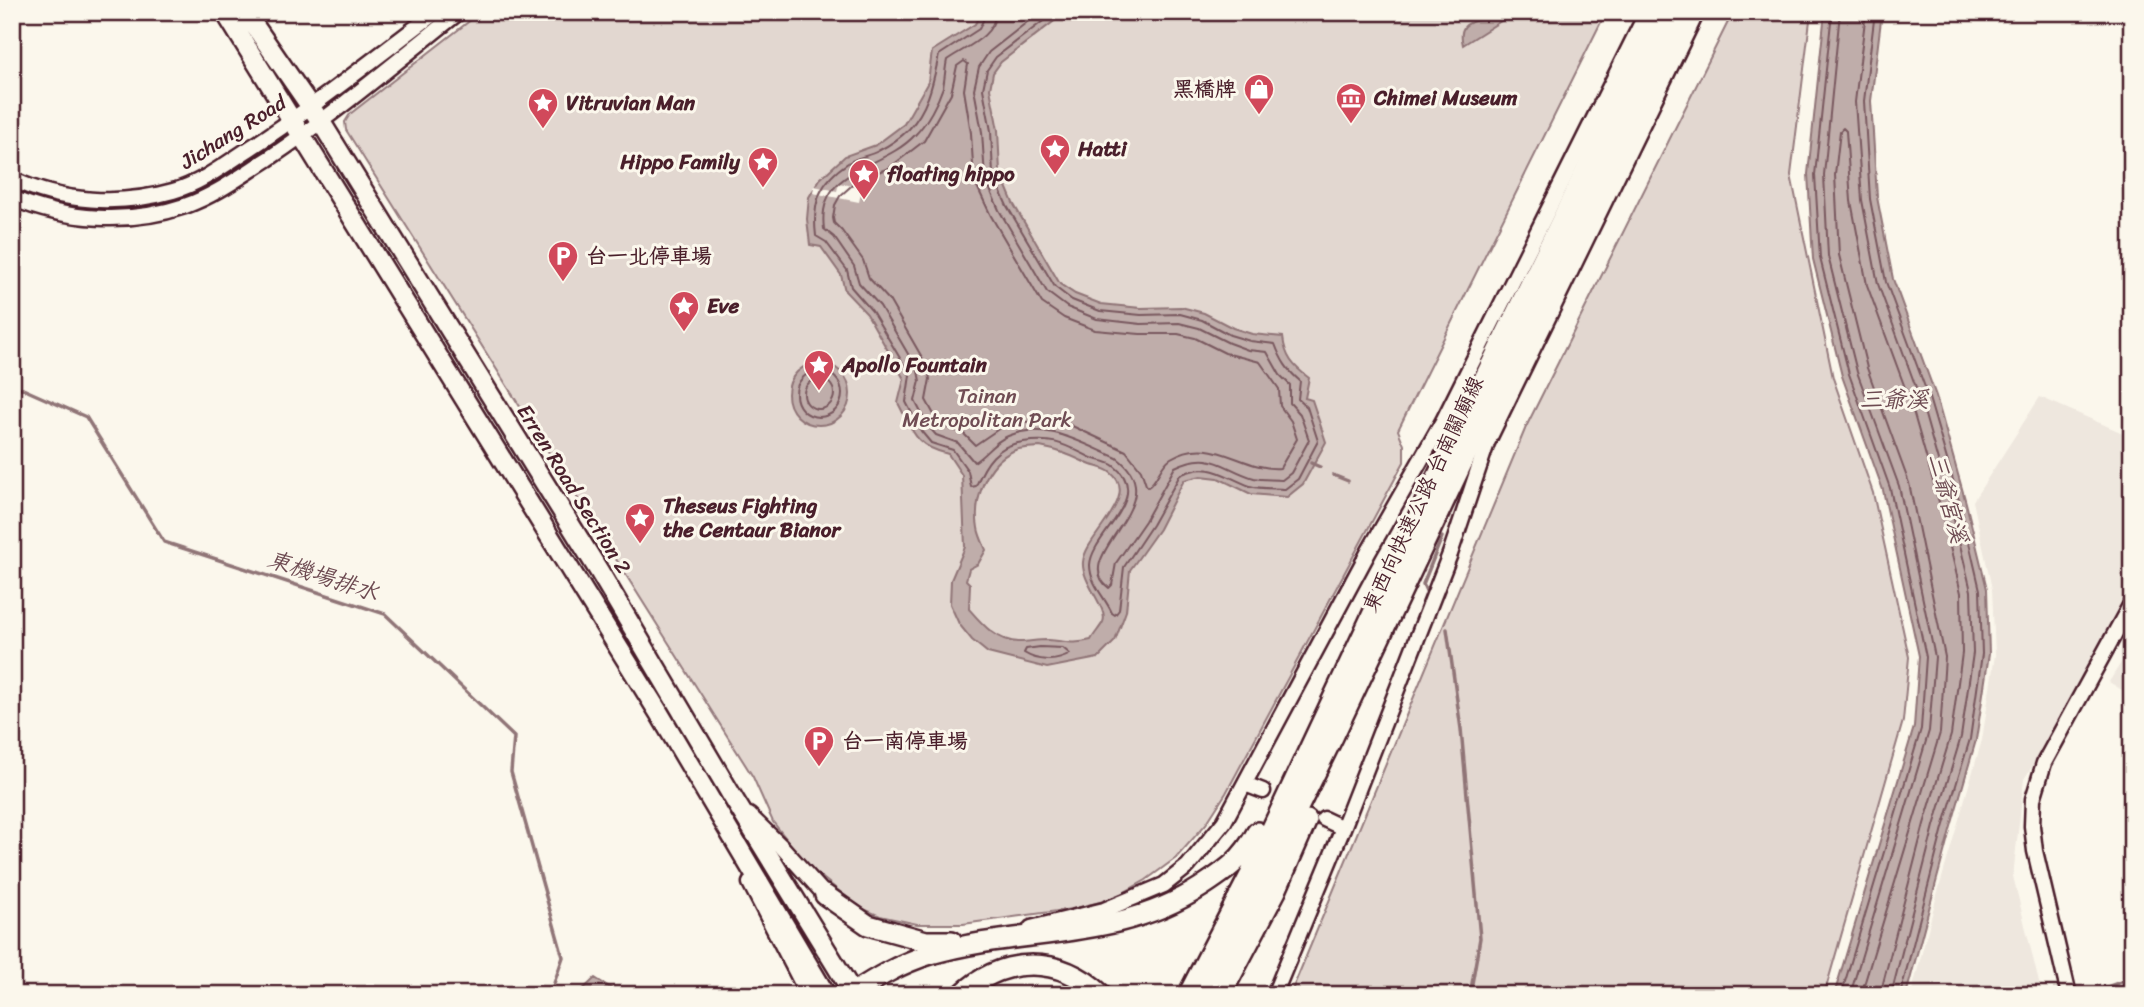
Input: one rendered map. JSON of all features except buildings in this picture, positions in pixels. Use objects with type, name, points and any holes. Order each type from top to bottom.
[{"type":"highway","name":"東西向快速公路 台南關廟線","points":[[1655,47],[1662,12]]},
{"type":"highway","name":"東西向快速公路 台南關廟線","points":[[1206,995],[1333,737],[1466,432],[1655,47],[1681,12]]},
{"type":"highway","name":"東西向快速公路 台南關廟線","points":[[1188,995],[1250,875],[1362,633],[1432,508]]},
{"type":"highway","points":[[853,994],[888,971],[932,954],[995,941],[1090,929],[1138,918],[1169,906],[1229,868],[1245,854],[1362,633]]},
{"type":"highway","points":[[1221,995],[1276,891],[1333,762],[1333,737]]},
{"type":"highway","points":[[825,895],[867,925],[904,937],[926,941],[995,941]]},
{"type":"highway","points":[[961,995],[986,975],[1006,967],[1024,965],[1045,965],[1064,971],[1084,981],[1102,995]]},
{"type":"main road","points":[[225,12],[659,713],[826,995]]},
{"type":"main road","name":"Erren Road Section 2","points":[[245,12],[316,115],[599,571],[853,994]]},
{"type":"street","points":[[316,115],[436,12]]},
{"type":"street","points":[[316,115],[459,12]]},
{"type":"street","points":[[1647,12],[1655,47]]},
{"type":"street","points":[[735,801],[781,846],[825,895],[857,912],[892,925],[935,936],[976,936],[1072,919],[1136,898],[1164,885],[1188,866],[1224,822],[1401,492],[1466,432],[1655,47],[1697,12]]},
{"type":"street","name":"Jichang Road","points":[[12,198],[61,213],[99,218],[141,216],[184,206],[222,190],[316,115]]},
{"type":"street","name":"Jichang Road","points":[[12,179],[60,195],[106,201],[138,199],[175,191],[297,128]]},
{"type":"street","points":[[1274,995],[1343,828],[1462,521],[1466,432]]},
{"type":"street","points":[[2068,990],[2035,851],[2033,799],[2044,763],[2132,603]]},
{"type":"street","points":[[659,713],[660,727],[752,886],[808,995]]},
{"type":"street","points":[[1245,784],[1263,791]]},
{"type":"street","points":[[1324,819],[1343,828]]},
{"type":"shaded area","points":[[2040,397],[2132,437],[2132,585],[2046,746],[2024,779],[2013,876],[2042,995],[1911,995],[1982,740],[1995,655],[1992,589],[1973,501]]},
{"type":"shaded area","points":[[2132,645],[2132,696],[2109,682]]},
{"type":"green space","name":"Tainan Metropolitan Park","points":[[481,12],[1606,12],[1398,430],[1404,445],[1404,462],[1226,793],[1206,824],[1176,858],[1146,880],[1112,899],[1072,909],[963,924],[917,924],[880,916],[859,907],[809,867],[773,822],[753,777],[346,130],[345,122],[350,114]]},
{"type":"green space","points":[[1733,12],[1811,12],[1791,175],[1833,378],[1873,493],[1909,657],[1903,721],[1824,995],[1290,995],[1526,427]]},
{"type":"water","points":[[981,12],[1066,12],[1001,62],[993,73],[990,89],[998,130],[1000,172],[1013,203],[1060,284],[1075,294],[1101,304],[1141,308],[1181,307],[1204,313],[1233,328],[1252,334],[1283,337],[1291,360],[1309,378],[1305,398],[1312,400],[1326,442],[1303,484],[1287,497],[1251,494],[1218,478],[1201,476],[1184,480],[1159,529],[1130,570],[1126,611],[1115,641],[1098,658],[1047,668],[988,653],[972,640],[959,624],[950,604],[951,580],[965,547],[962,475],[948,454],[928,447],[911,429],[898,403],[904,379],[867,314],[845,291],[841,275],[821,247],[810,245],[807,219],[809,197],[820,179],[845,156],[876,145],[904,124],[928,82],[932,51],[975,24]],"holes":[[[1040,447],[1107,470],[1118,483],[1120,493],[1116,505],[1092,540],[1083,562],[1086,578],[1104,617],[1091,640],[1011,641],[997,636],[969,609],[970,584],[966,580],[969,569],[978,564],[986,550],[979,533],[977,517],[984,484],[995,464],[1013,451]]]},
{"type":"water","points":[[1491,12],[1515,12],[1463,45],[1465,26]]},
{"type":"water","name":"三爺溪","points":[[1825,12],[1882,12],[1871,101],[1877,197],[1893,279],[1936,396],[1987,589],[1989,654],[1976,740],[1906,995],[1834,995],[1914,727],[1919,656],[1883,490],[1842,376],[1813,259],[1808,174]]},
{"type":"water","name":"Apollo Fountain","points":[[819,363],[841,372],[850,394],[841,416],[819,425],[797,416],[788,394],[797,372]]},
{"type":"water","points":[[595,978],[614,990],[618,995],[577,995]]},
{"type":"pier","points":[[839,183],[862,188],[859,202],[813,193],[814,186],[837,191]]},
{"type":"waterway","name":"東機場排水","points":[[12,382],[86,417],[164,542],[385,614],[514,737],[511,772],[563,957],[550,995]]},
{"type":"waterway","points":[[1311,463],[1320,467]]},
{"type":"waterway","points":[[1333,475],[1348,481]]},
{"type":"waterway","points":[[1427,593],[1423,584],[1442,537]]},
{"type":"waterway","points":[[1447,629],[1461,729],[1480,938],[1470,995]]},
{"type":"waterway","points":[[2085,995],[2132,978]]},
{"type":"place","name":"黑橋牌","points":[[1259,116]]},
{"type":"place","name":"Chimei Museum","points":[[1351,125]]},
{"type":"place","name":"Vitruvian Man","points":[[543,130]]},
{"type":"place","name":"Hatti","points":[[1055,176]]},
{"type":"place","name":"Hippo Family","points":[[763,189]]},
{"type":"place","name":"floating hippo","points":[[864,201]]},
{"type":"place","name":"台一北停車場","points":[[563,283]]},
{"type":"place","name":"Eve","points":[[684,333]]},
{"type":"place","name":"Apollo Fountain","points":[[819,392]]},
{"type":"place","name":"Theseus Fighting the Centaur Bianor","points":[[640,545]]},
{"type":"place","name":"台一南停車場","points":[[819,768]]},
{"type":"water label","name":"三爺宮溪","points":[[1948,498]]}]
